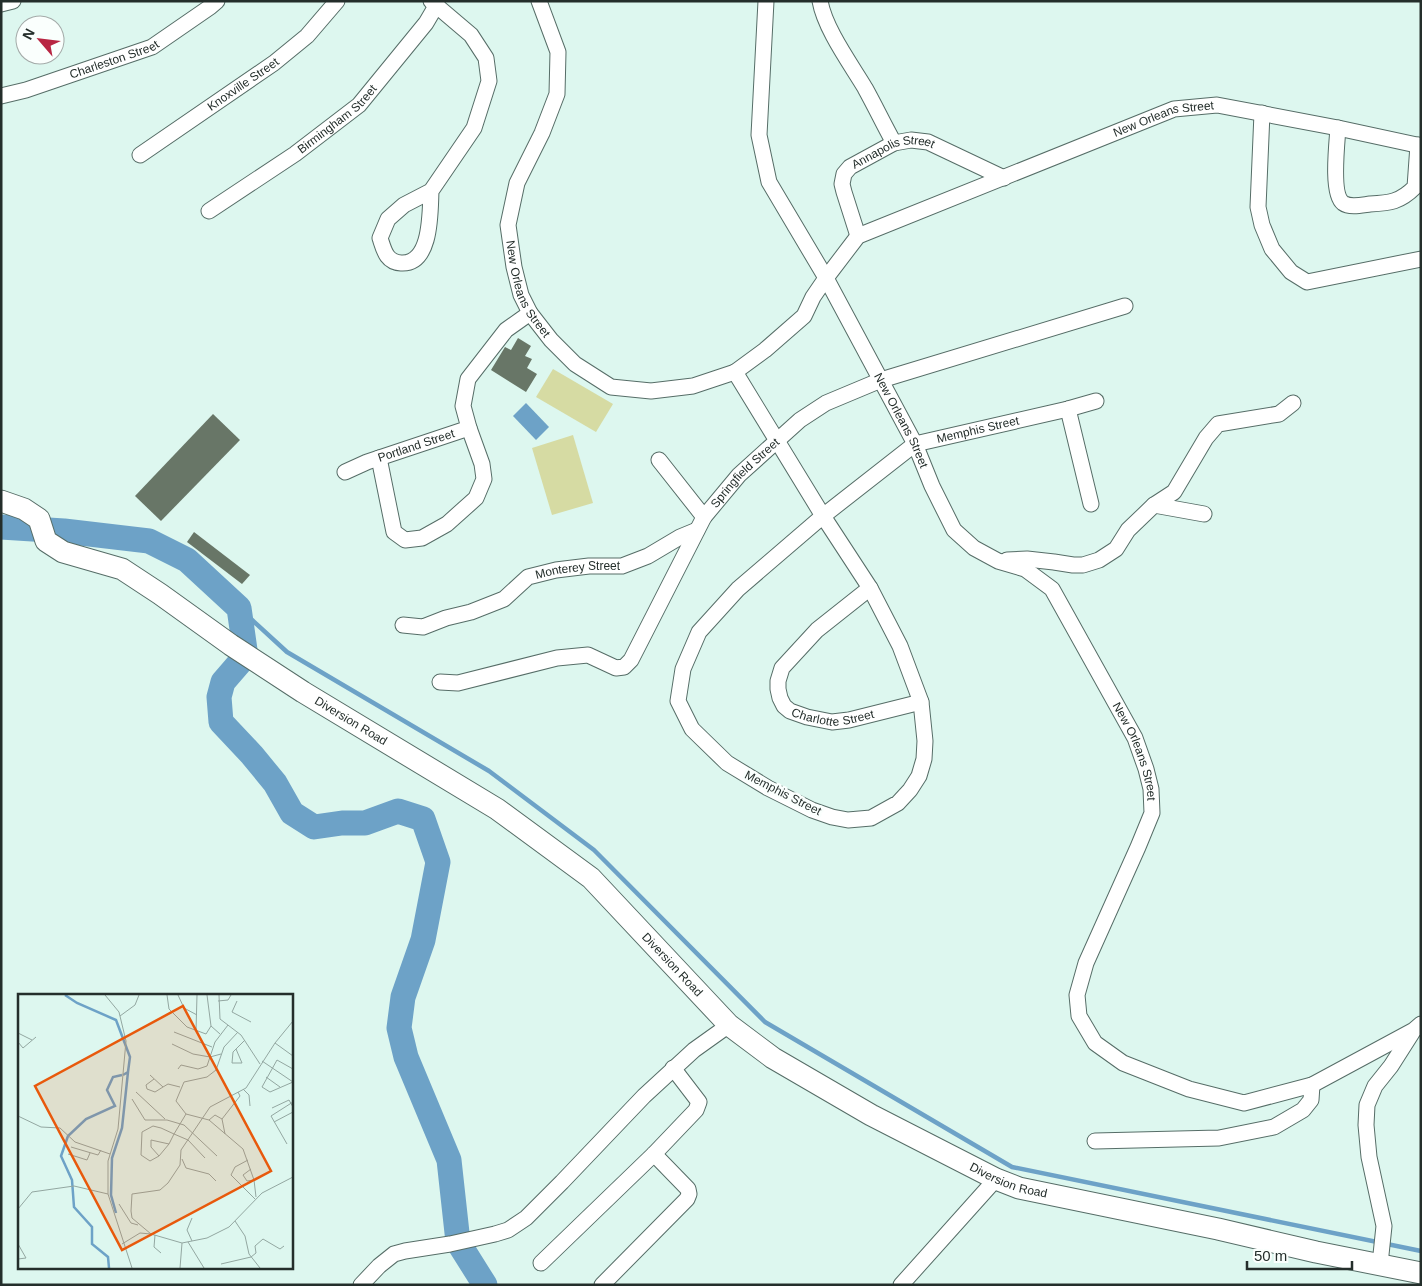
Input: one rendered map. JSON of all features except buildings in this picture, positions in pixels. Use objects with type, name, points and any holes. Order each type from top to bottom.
[{"type":"street","points":[[1,4],[13,1]]},
{"type":"street","name":"Knoxville Street","points":[[140,155],[274,63],[306,36],[337,1]]},
{"type":"street","name":"New Orleans Street","points":[[539,1],[558,52],[557,94],[542,133],[517,183],[508,225],[514,267],[521,295],[530,313],[551,340],[575,364],[611,387],[651,391],[693,386],[735,372],[765,350],[804,316],[813,297],[858,236],[1174,109],[1217,105],[1338,128],[1419,146]]},
{"type":"street","name":"New Orleans Street","points":[[766,1],[759,135],[769,182],[826,278],[881,380],[915,444],[932,486],[954,530],[974,548],[998,561],[1025,569],[1052,589],[1135,738],[1146,769],[1151,789],[1152,812],[1086,963],[1078,995],[1079,1016],[1095,1043],[1122,1063],[1188,1089],[1244,1102],[1312,1085],[1418,1027]]},
{"type":"street","points":[[820,1],[821,8],[836,40],[865,88],[894,143]]},
{"type":"street","name":"Charleston Street","points":[[1,96],[26,90],[152,47],[211,3]]},
{"type":"street","points":[[432,191],[404,205],[388,219],[380,238],[386,256],[391,260],[401,263],[411,261],[421,253],[429,233],[432,191],[474,128],[489,81],[486,58],[471,35],[435,3]]},
{"type":"street","name":"Birmingham Street","points":[[209,211],[296,154],[358,105],[426,23],[435,3]]},
{"type":"street","points":[[1262,113],[1258,207],[1262,225],[1272,249],[1291,272],[1307,282],[1421,259]]},
{"type":"street","points":[[1338,128],[1337,195],[1343,203],[1349,205],[1388,203],[1405,197],[1415,187],[1419,146]]},
{"type":"street","name":"Annapolis Street","points":[[858,236],[842,184],[844,174],[850,167],[894,143],[910,140],[928,142],[1004,178]]},
{"type":"street","name":"Springfield Street","points":[[440,682],[458,683],[557,658],[588,655],[616,668],[624,667],[631,660],[700,523],[739,475],[800,420],[826,404],[881,380],[1125,306]]},
{"type":"street","name":"Portland Street","points":[[345,472],[379,458],[469,428],[463,406],[468,379],[506,330],[530,313]]},
{"type":"street","points":[[735,372],[823,516]]},
{"type":"street","name":"Memphis Street","points":[[823,516],[870,588],[900,646],[921,702],[924,760],[919,776],[898,803],[871,818],[848,820],[832,817],[803,806],[768,788],[727,763],[692,729],[678,701],[684,670],[699,632],[738,589],[823,516],[915,444],[1096,401]]},
{"type":"street","points":[[998,561],[1027,559],[1083,565],[1099,560],[1116,549],[1128,530],[1154,505],[1174,492],[1206,438],[1218,424],[1279,414],[1293,403]]},
{"type":"street","points":[[1068,409],[1091,504]]},
{"type":"street","points":[[379,458],[394,532],[405,540],[422,538],[447,524],[476,498],[484,479],[482,464],[469,428]]},
{"type":"street","points":[[658,460],[700,523]]},
{"type":"street","name":"Diversion Road","points":[[1,501],[24,508],[39,519],[43,533],[63,552],[122,569],[230,645],[497,809],[591,878],[729,1025],[773,1058],[871,1115],[996,1179],[1019,1188],[1218,1229],[1316,1252],[1380,1260],[1421,1273]]},
{"type":"street","points":[[1154,505],[1204,514]]},
{"type":"street","name":"Monterey Street","points":[[403,625],[423,627],[446,618],[472,612],[504,599],[528,577],[556,570],[589,566],[622,566],[648,556],[700,523]]},
{"type":"street","name":"Charlotte Street","points":[[870,588],[817,630],[782,668],[778,681],[780,698],[784,706],[790,711],[832,722],[849,720],[921,702]]},
{"type":"street","points":[[361,1285],[379,1266],[394,1254],[450,1244],[508,1230],[526,1218],[644,1096],[694,1050],[729,1025]]},
{"type":"street","points":[[1380,1260],[1384,1226],[1369,1157],[1366,1125],[1367,1105],[1375,1086],[1418,1027]]},
{"type":"street","points":[[541,1263],[654,1154],[696,1110],[699,1102],[674,1068]]},
{"type":"street","points":[[1096,1141],[1219,1138],[1274,1127],[1303,1110],[1311,1100],[1312,1085]]},
{"type":"street","points":[[602,1285],[687,1200],[688,1189],[654,1154]]},
{"type":"street","points":[[901,1285],[996,1179]]},
{"type":"green space","points":[[553,369],[613,404],[596,432],[536,397]]},
{"type":"green space","points":[[573,435],[593,503],[552,515],[532,448]]},
{"type":"water","points":[[526,403],[549,427],[536,440],[513,416]]},
{"type":"waterway","points":[[1,527],[64,531],[149,541],[187,560],[239,608],[245,650]]},
{"type":"waterway","points":[[239,608],[287,652],[489,771],[594,850],[765,1022],[1012,1167],[1421,1251]]},
{"type":"waterway","points":[[242,660],[223,682],[219,697],[221,722],[275,783],[292,813],[314,827],[342,823],[365,823],[398,811],[423,819],[438,862],[423,940],[403,997],[399,1028],[406,1057],[449,1160],[458,1242],[485,1285]]}]
